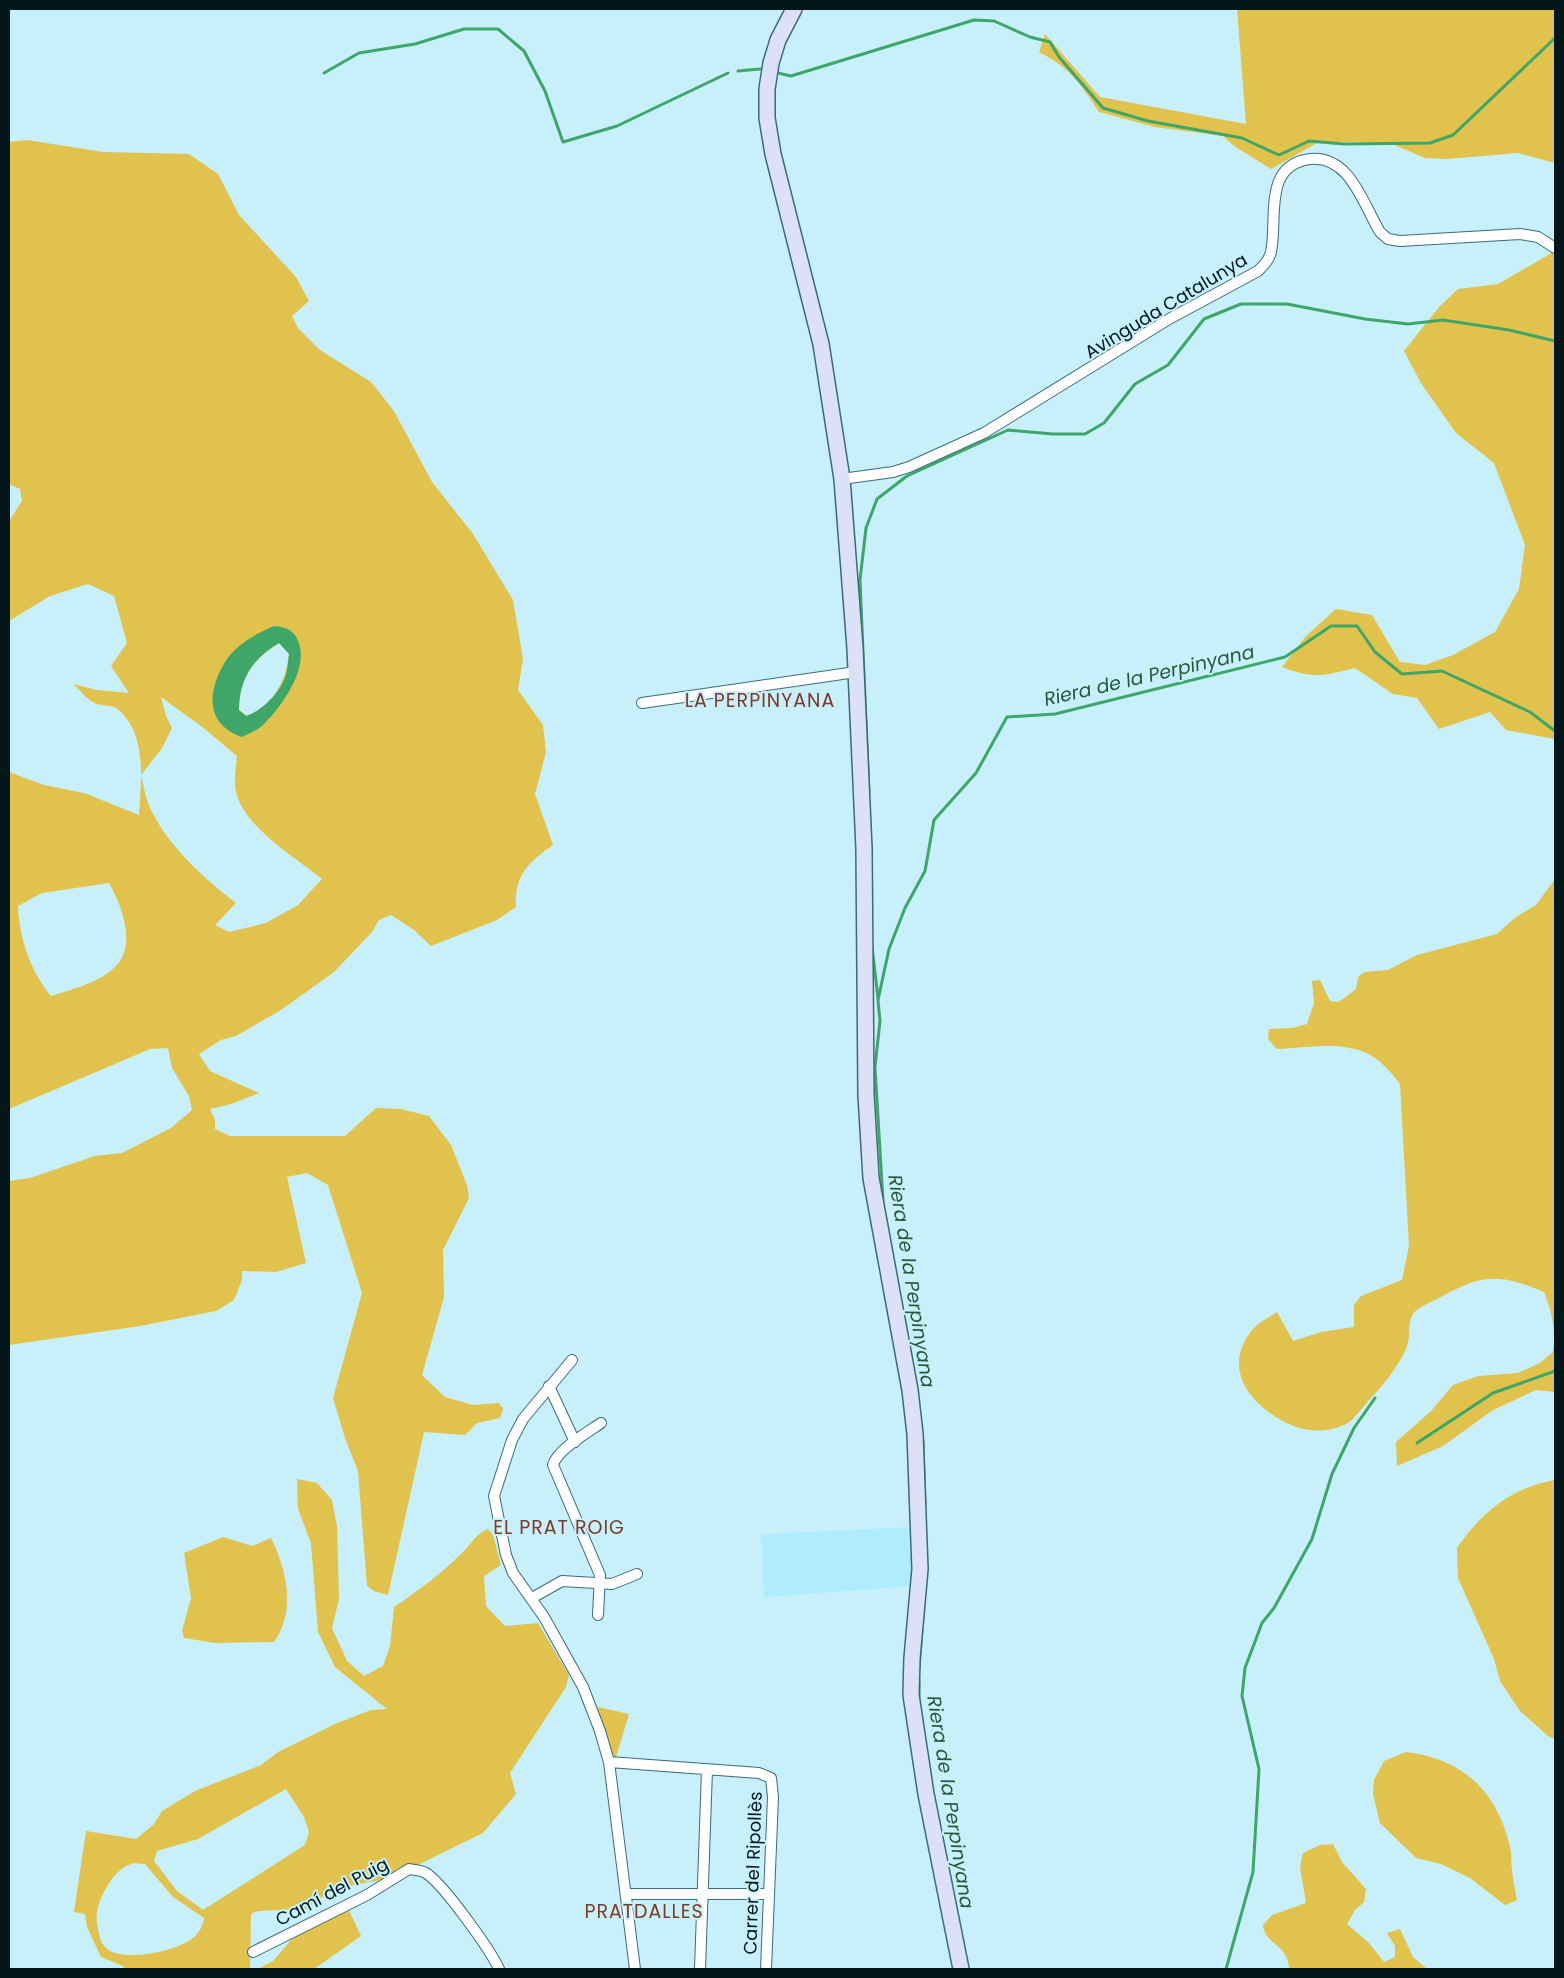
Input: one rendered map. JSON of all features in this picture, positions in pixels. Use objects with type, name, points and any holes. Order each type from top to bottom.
[{"type":"street","points":[[794,9],[778,40],[771,63],[767,89],[767,118],[773,154],[821,344],[842,479],[856,672],[865,886],[866,1095],[871,1178],[910,1390],[915,1434],[920,1569],[912,1658],[911,1695],[926,1794],[961,1969]]},
{"type":"street","name":"Avinguda Catalunya","points":[[842,479],[901,469],[984,434],[1170,319],[1258,271],[1265,264],[1271,250],[1272,210],[1283,174],[1302,161],[1325,160],[1343,169],[1380,232],[1388,238],[1400,241],[1520,234],[1538,237],[1555,248]]},
{"type":"street","points":[[642,702],[856,672]]},
{"type":"street","points":[[572,1360],[522,1419],[516,1431],[494,1496],[506,1555],[513,1573],[532,1598],[584,1687],[600,1730],[609,1762],[635,1969]]},
{"type":"street","points":[[549,1386],[575,1442]]},
{"type":"street","points":[[598,1615],[598,1584],[600,1575],[554,1465],[558,1456],[601,1423]]},
{"type":"street","points":[[532,1598],[562,1581],[612,1584],[637,1574]]},
{"type":"street","points":[[609,1762],[707,1770],[700,1969]]},
{"type":"street","name":"Carrer del Ripollès","points":[[707,1770],[759,1773],[767,1774],[771,1778],[773,1797],[766,1969]]},
{"type":"street","name":"Camí del Puig","points":[[253,1952],[367,1895],[409,1869],[424,1872],[436,1881],[479,1938],[499,1969]]},
{"type":"street","points":[[627,1894],[769,1894]]},
{"type":"shaded area","points":[[1237,9],[1555,9],[1555,163],[1518,153],[1447,159],[1425,158],[1390,143],[1340,142],[1317,143],[1271,169],[1234,146],[1223,136],[1155,127],[1099,112],[1067,70],[1039,52],[1045,34],[1100,97],[1246,124]]},
{"type":"shaded area","points":[[27,140],[103,152],[189,154],[218,174],[239,215],[296,277],[309,301],[292,316],[298,328],[320,350],[371,382],[394,411],[432,482],[473,534],[513,600],[523,659],[518,690],[543,725],[546,752],[535,794],[553,845],[530,864],[520,878],[516,896],[516,907],[497,920],[431,946],[414,930],[391,915],[379,920],[372,932],[334,972],[281,1010],[236,1036],[221,1040],[199,1054],[210,1071],[259,1093],[231,1104],[210,1109],[215,1120],[215,1129],[230,1136],[345,1136],[376,1108],[401,1109],[429,1116],[451,1145],[467,1185],[469,1198],[443,1250],[444,1297],[422,1375],[445,1397],[473,1405],[499,1403],[503,1409],[500,1418],[477,1423],[465,1435],[424,1432],[388,1595],[374,1591],[367,1586],[358,1471],[345,1438],[333,1398],[362,1293],[328,1185],[307,1173],[287,1177],[306,1263],[276,1272],[242,1271],[242,1280],[234,1300],[216,1311],[140,1326],[9,1345],[9,1181],[30,1178],[95,1156],[122,1153],[171,1128],[192,1110],[189,1096],[172,1068],[168,1048],[150,1049],[9,1109],[9,772],[44,785],[84,793],[139,815],[141,773],[138,743],[126,718],[112,706],[94,703],[73,684],[97,690],[129,693],[111,666],[127,643],[114,596],[88,584],[50,596],[9,621],[9,521],[22,501],[20,489],[9,484],[9,142]],"holes":[[[280,643],[289,654],[281,683],[277,691],[264,706],[247,716],[239,710],[242,689],[249,670],[262,655]],[[161,697],[201,726],[237,756],[235,786],[242,807],[250,819],[286,852],[322,879],[298,905],[266,923],[229,932],[215,925],[236,903],[200,873],[178,850],[152,812],[144,789],[141,775],[162,748],[172,728],[166,716]],[[109,883],[125,924],[125,947],[122,957],[116,966],[94,981],[51,996],[44,987],[27,954],[19,918],[18,906],[42,893]]]},
{"type":"shaded area","points":[[1555,251],[1555,739],[1506,730],[1490,712],[1439,729],[1417,698],[1393,694],[1355,668],[1335,673],[1311,675],[1282,667],[1306,636],[1336,609],[1372,615],[1400,662],[1425,665],[1453,655],[1495,632],[1519,589],[1525,545],[1494,463],[1456,433],[1421,383],[1404,351],[1439,307],[1458,289],[1498,284]]},
{"type":"shaded area","points":[[274,626],[289,630],[298,641],[301,652],[297,675],[285,698],[262,726],[242,737],[221,724],[215,715],[213,695],[215,684],[225,662],[234,650],[247,640]],"holes":[[[279,643],[289,654],[287,672],[276,693],[265,705],[246,716],[239,710],[242,689],[249,670],[262,655]]]},
{"type":"shaded area","points":[[1555,879],[1555,1392],[1536,1390],[1493,1410],[1443,1446],[1397,1466],[1396,1442],[1431,1411],[1453,1385],[1478,1376],[1518,1373],[1540,1363],[1553,1352],[1554,1329],[1549,1307],[1544,1292],[1514,1281],[1501,1279],[1477,1281],[1465,1285],[1423,1306],[1412,1316],[1406,1349],[1399,1363],[1381,1387],[1351,1420],[1344,1425],[1332,1429],[1321,1431],[1298,1428],[1277,1418],[1258,1403],[1245,1387],[1239,1370],[1241,1351],[1244,1342],[1252,1330],[1277,1312],[1293,1341],[1321,1332],[1354,1327],[1354,1305],[1361,1296],[1402,1280],[1409,1246],[1400,1084],[1381,1062],[1366,1053],[1356,1049],[1334,1046],[1277,1049],[1268,1039],[1269,1029],[1292,1028],[1307,1024],[1314,1003],[1312,981],[1320,980],[1330,1001],[1339,1002],[1356,989],[1358,977],[1365,972],[1388,970],[1417,955],[1497,934],[1516,917],[1536,905]]},
{"type":"shaded area","points":[[297,1479],[317,1483],[332,1500],[337,1526],[339,1599],[332,1628],[347,1661],[364,1676],[383,1666],[390,1646],[394,1607],[438,1574],[463,1552],[477,1536],[488,1529],[493,1535],[501,1565],[484,1576],[486,1606],[505,1626],[538,1623],[569,1675],[566,1687],[510,1773],[516,1794],[483,1833],[391,1878],[338,1888],[314,1902],[309,1909],[258,1911],[251,1914],[250,1969],[125,1969],[123,1966],[101,1957],[87,1927],[85,1914],[74,1912],[86,1831],[136,1839],[154,1824],[162,1811],[195,1791],[261,1765],[278,1752],[337,1723],[371,1710],[387,1709],[335,1667],[318,1632],[311,1543],[298,1509]],"holes":[[[286,1789],[304,1817],[309,1832],[305,1845],[203,1910],[177,1891],[154,1861],[157,1851],[198,1839]],[[133,1863],[145,1864],[173,1897],[204,1918],[203,1924],[193,1938],[186,1943],[149,1954],[123,1955],[112,1952],[105,1947],[100,1939],[97,1925],[99,1904],[111,1880],[123,1868]]]},
{"type":"shaded area","points":[[1555,1480],[1555,1739],[1548,1736],[1520,1711],[1500,1681],[1494,1659],[1458,1578],[1457,1548],[1477,1523],[1499,1504],[1525,1489]]},
{"type":"shaded area","points":[[914,1527],[914,1586],[764,1597],[761,1534]]},
{"type":"shaded area","points":[[223,1537],[252,1546],[271,1538],[277,1550],[285,1577],[287,1604],[281,1630],[274,1642],[215,1643],[184,1638],[182,1631],[191,1598],[184,1553]]},
{"type":"shaded area","points":[[597,1707],[629,1714],[616,1757],[613,1757]]},
{"type":"shaded area","points":[[1406,1752],[1426,1756],[1461,1770],[1486,1794],[1504,1827],[1510,1847],[1512,1874],[1517,1900],[1505,1905],[1470,1878],[1441,1864],[1416,1858],[1380,1823],[1373,1794],[1374,1780],[1384,1761]]},
{"type":"shaded area","points":[[1333,1844],[1342,1862],[1366,1889],[1364,1902],[1355,1910],[1347,1924],[1369,1943],[1384,1962],[1395,1957],[1395,1946],[1387,1933],[1400,1929],[1413,1957],[1427,1969],[1289,1969],[1285,1955],[1268,1937],[1263,1925],[1272,1915],[1306,1903],[1300,1867],[1303,1853],[1320,1845]]},
{"type":"shaded area","points":[[348,1908],[361,1936],[314,1969],[258,1969],[273,1961],[298,1932]]},
{"type":"waterway","points":[[778,73],[791,76],[974,20],[994,21],[1030,37],[1050,42],[1059,57],[1103,108],[1148,121],[1242,138],[1279,155],[1309,141],[1344,144],[1430,143],[1453,135],[1555,38]]},
{"type":"waterway","points":[[324,73],[359,53],[415,44],[464,29],[498,29],[524,51],[545,91],[563,142],[617,126],[728,73]]},
{"type":"waterway","points":[[738,71],[760,69]]},
{"type":"waterway","points":[[869,793],[860,580],[866,528],[877,499],[907,476],[1008,430],[1053,434],[1085,434],[1104,423],[1135,384],[1168,365],[1204,319],[1241,304],[1287,304],[1365,319],[1408,324],[1443,320],[1509,330],[1555,341]]},
{"type":"waterway","name":"Riera de la Perpinyana","points":[[883,1201],[875,1067],[880,1021],[878,1000],[889,949],[905,908],[925,871],[934,820],[976,773],[1007,717],[1055,714],[1285,657],[1331,626],[1357,626],[1375,652],[1402,674],[1442,671],[1530,712],[1555,731]]},
{"type":"waterway","points":[[872,947],[878,998]]},
{"type":"waterway","points":[[1417,1443],[1493,1393],[1555,1371]]},
{"type":"waterway","points":[[1226,1969],[1253,1872],[1259,1769],[1242,1696],[1245,1668],[1262,1623],[1274,1608],[1312,1539],[1332,1474],[1354,1428],[1375,1398]]},
{"type":"waterway","name":"Riera de la Perpinyana","points":[[923,1441],[925,1505]]},
{"type":"waterway","name":"Riera de la Perpinyana","points":[[919,1669],[926,1578]]},
{"type":"waterway","name":"Riera de la Perpinyana","points":[[919,1680],[919,1702]]},
{"type":"district","name":"LA PERPINYANA","points":[[760,700]]},
{"type":"district","name":"EL PRAT ROIG","points":[[559,1527]]},
{"type":"district","name":"PRATDALLES","points":[[644,1911]]}]
